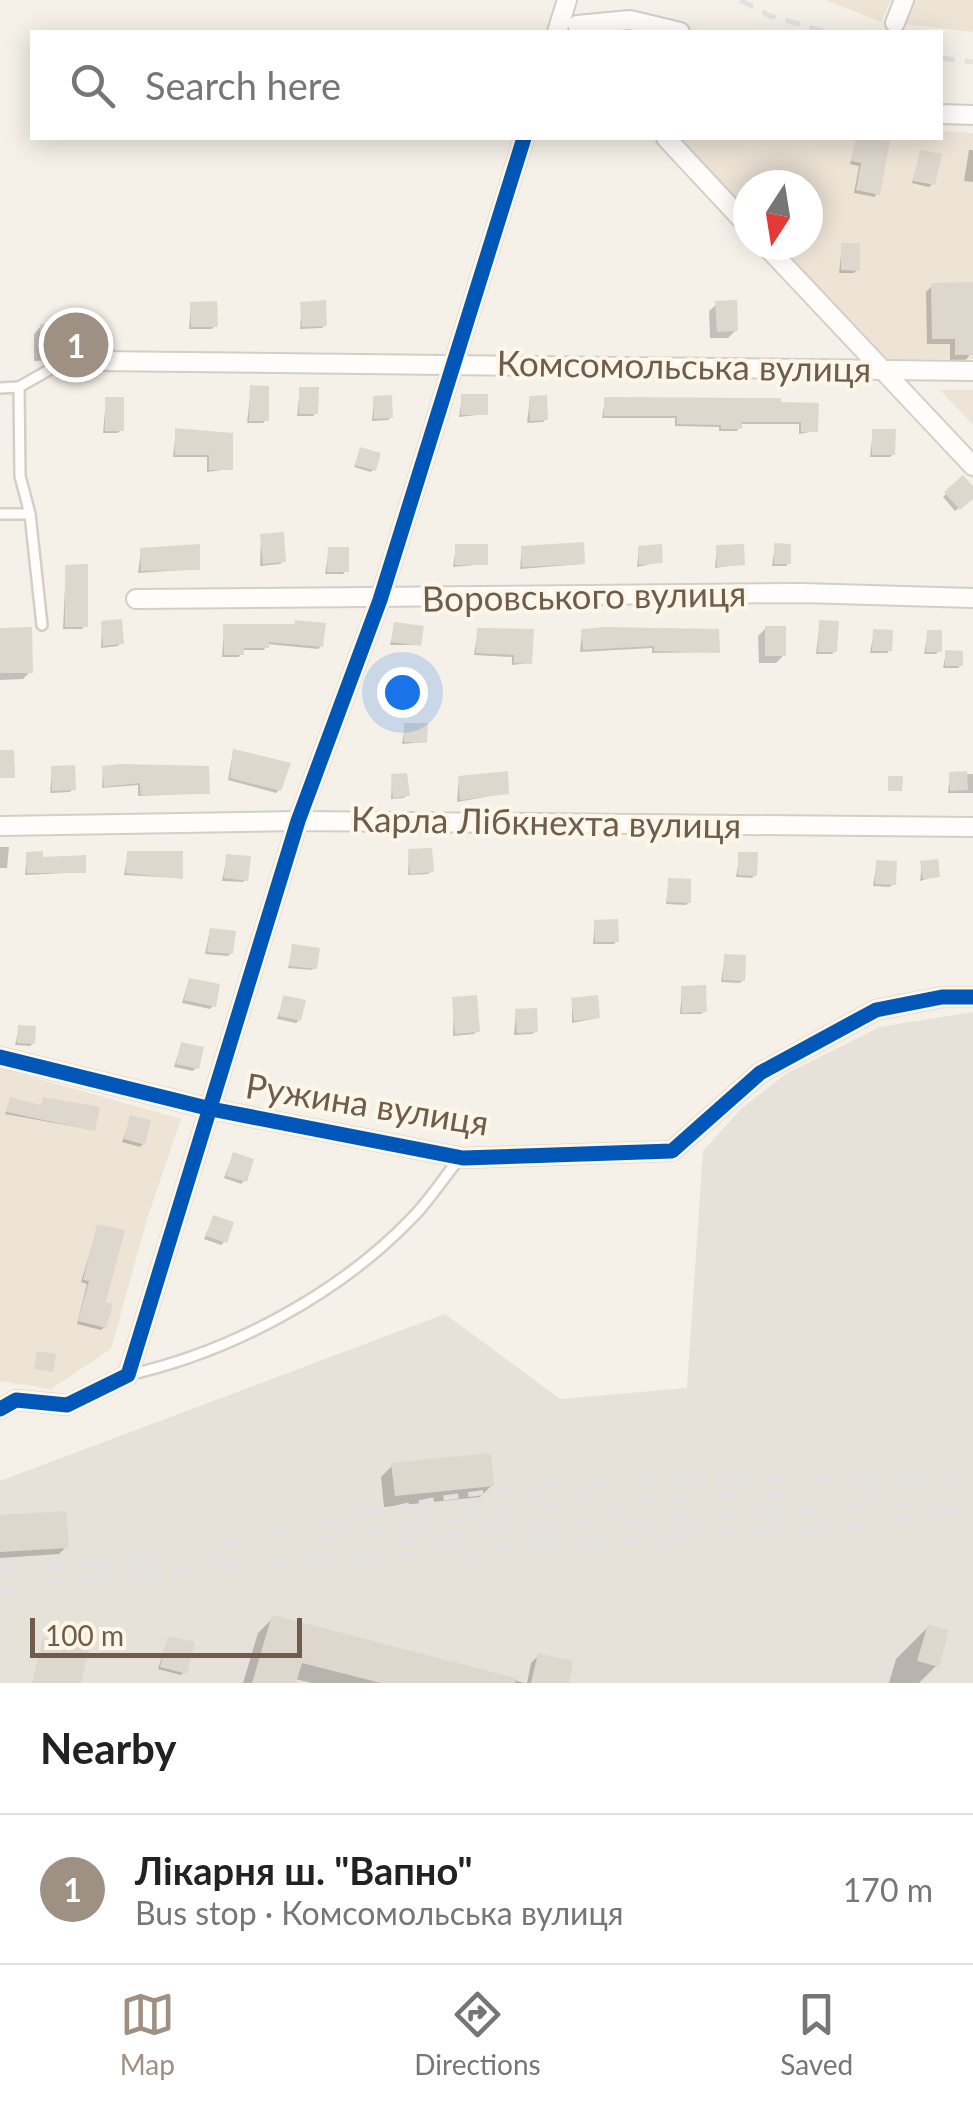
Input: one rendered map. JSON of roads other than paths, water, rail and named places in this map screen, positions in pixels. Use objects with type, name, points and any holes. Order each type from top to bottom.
[{"type":"street","points":[[569,0],[577,29],[630,20],[672,30]]},
{"type":"street","points":[[558,30],[569,0]]},
{"type":"street","points":[[895,23],[904,0]]},
{"type":"street","points":[[943,114],[973,115]]},
{"type":"street","points":[[5,1402],[67,1405],[128,1375],[298,820],[380,600],[523,140]]},
{"type":"street","points":[[668,140],[733,210]]},
{"type":"street","points":[[777,260],[817,305],[885,369],[973,466]]},
{"type":"street","name":"Комсомольська вулиця","points":[[95,361],[973,371]]},
{"type":"street","name":"Воровського вулиця","points":[[136,599],[380,600],[802,593],[973,598]]},
{"type":"street","name":"Карла Лібкнехта вулиця","points":[[0,826],[298,820],[973,826]]},
{"type":"street","name":"Ружина вулиця","points":[[0,1058],[211,1109],[460,1158],[672,1152],[760,1074],[876,1010],[942,998],[973,997]]},
{"type":"lane","points":[[0,388],[19,388],[56,366],[95,361]]},
{"type":"lane","points":[[19,388],[20,476],[30,514],[42,625]]},
{"type":"lane","points":[[0,514],[30,514]]},
{"type":"lane","points":[[128,1375],[183,1363],[270,1320],[355,1268],[413,1217],[460,1158]]},
{"type":"railway","points":[[740,0],[770,16],[819,30]]},
{"type":"railway","points":[[943,58],[973,62]]},
{"type":"railway","points":[[0,1570],[100,1563],[223,1545],[437,1499],[530,1486],[973,1475]]},
{"type":"railway","points":[[322,1541],[510,1509],[808,1491]]},
{"type":"railway","points":[[400,1541],[508,1528],[938,1501]]},
{"type":"railway","points":[[0,1589],[282,1562],[847,1527],[973,1508]]},
{"type":"place","name":"Лікарня ш. \"Вапно\"","points":[[76,345]]}]
